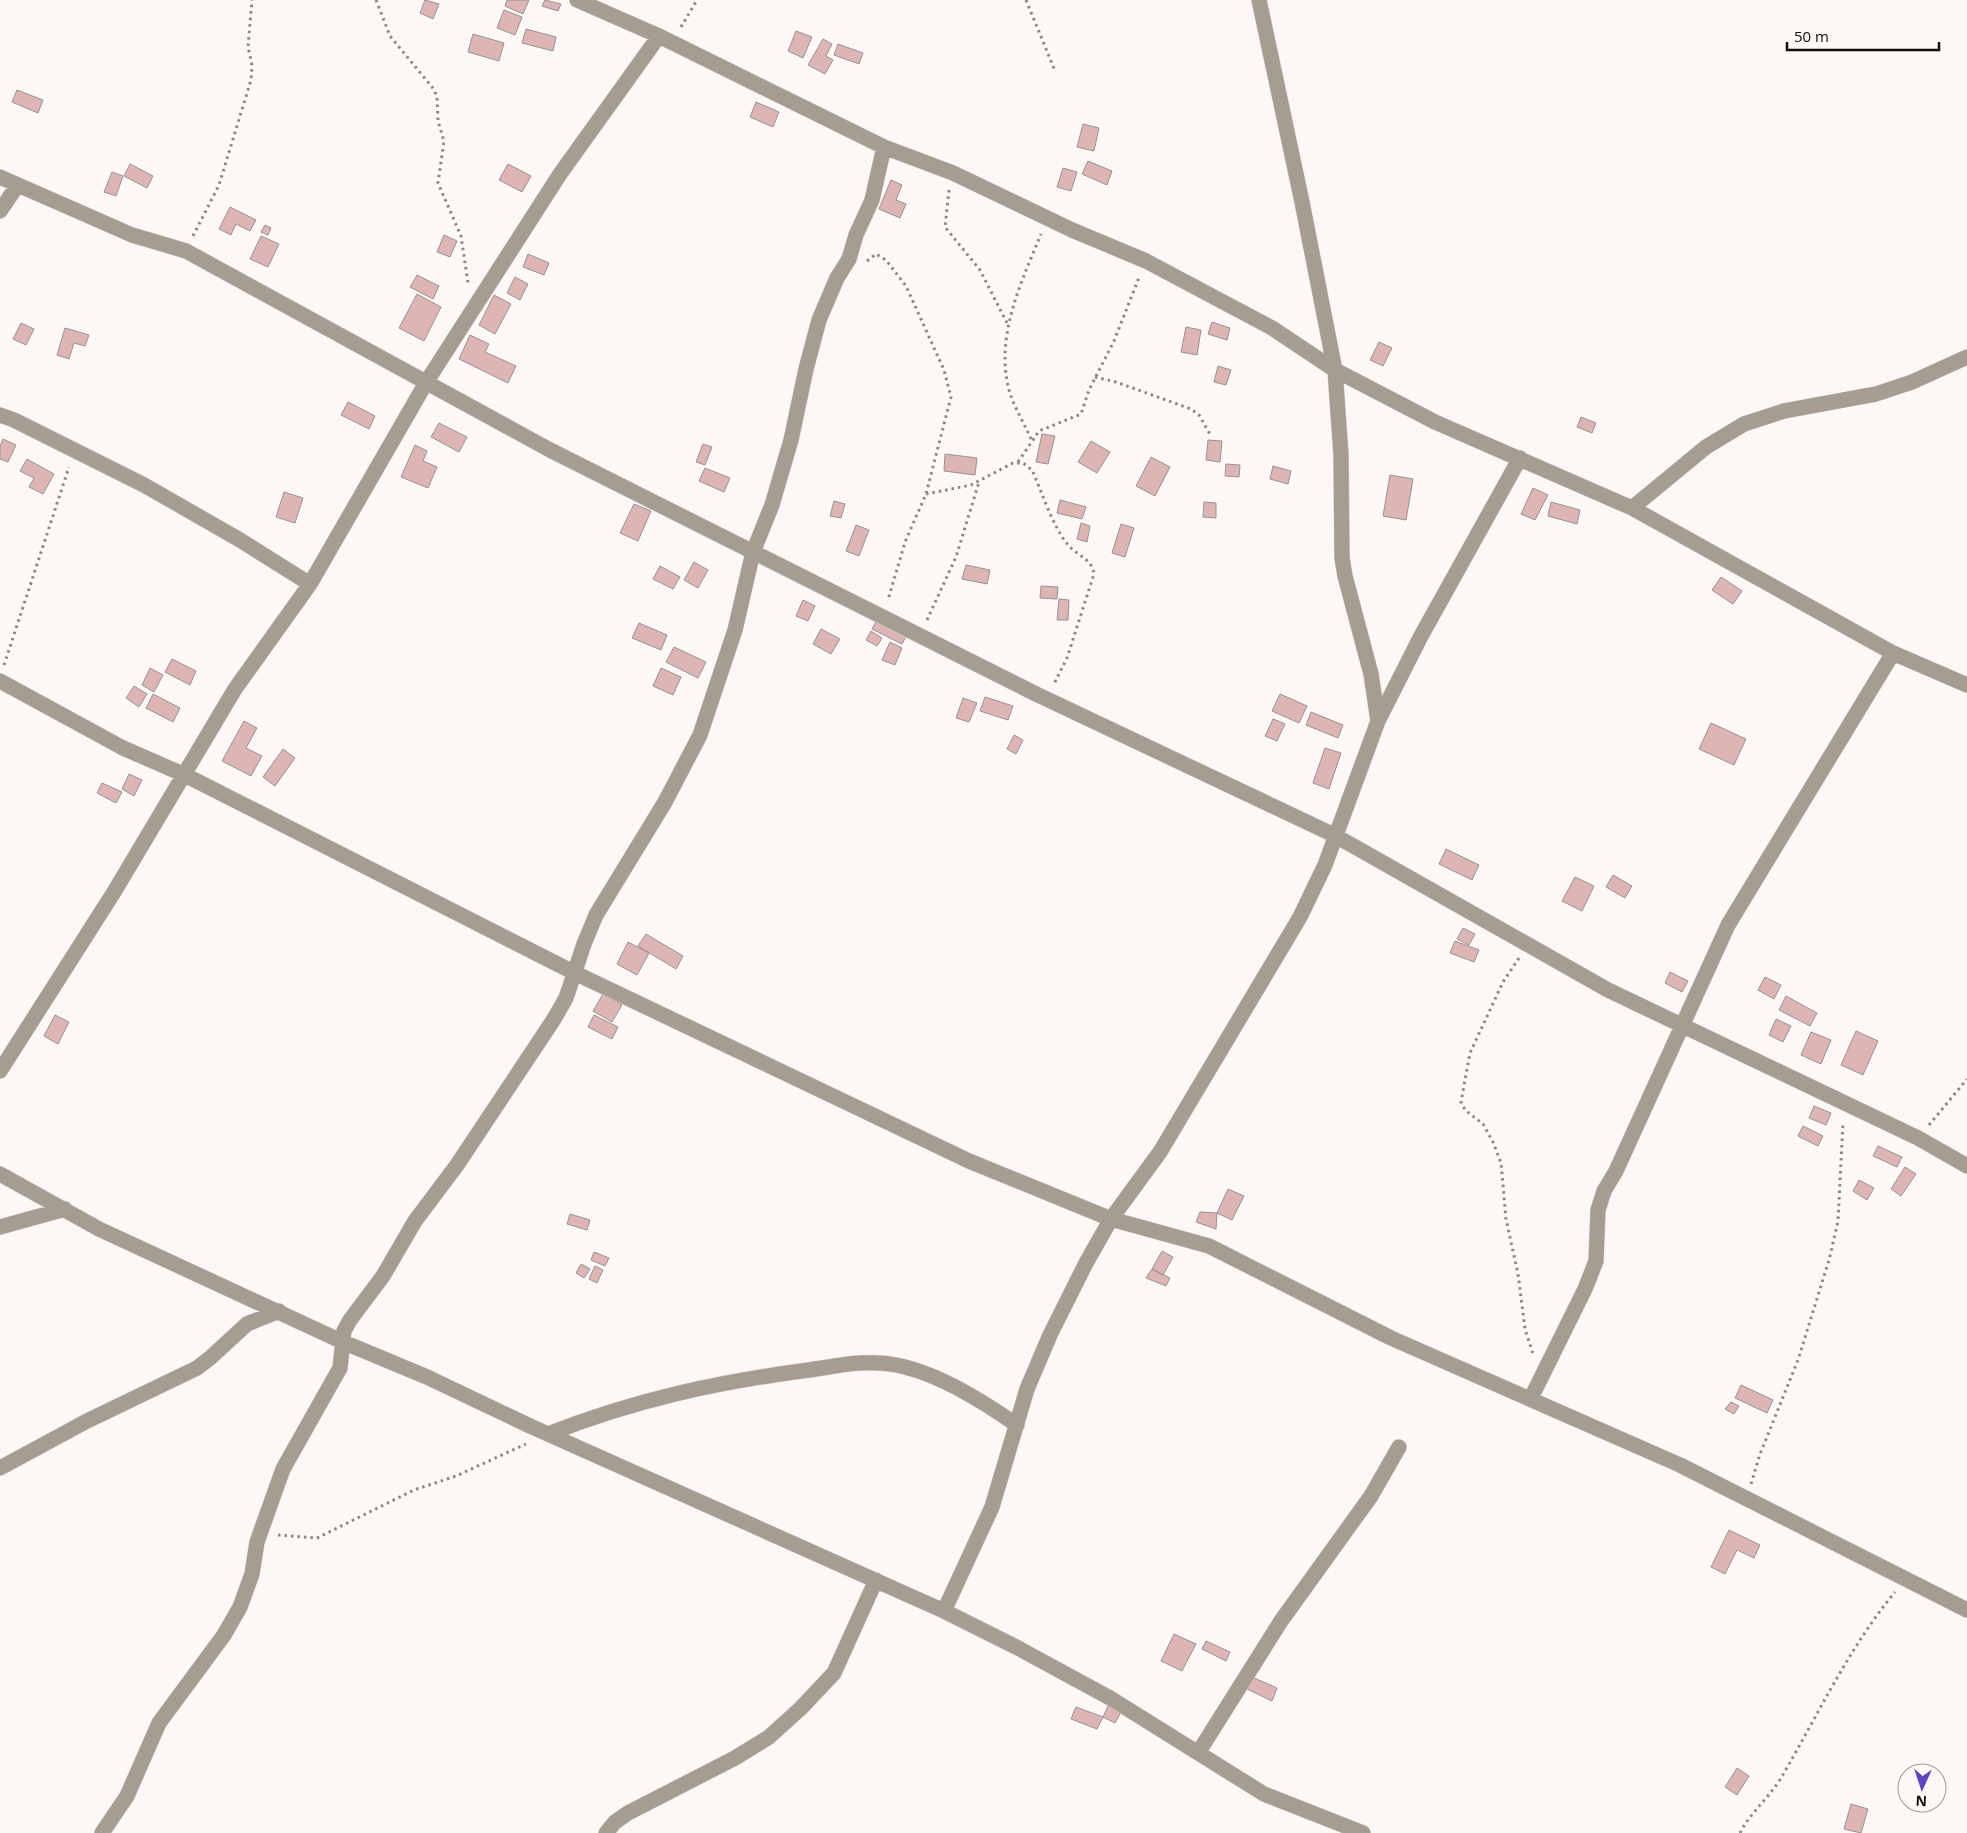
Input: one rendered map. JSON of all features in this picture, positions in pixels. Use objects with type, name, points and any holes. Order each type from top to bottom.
[{"type":"street","points":[[577,0],[666,39],[884,147],[953,173],[1048,218],[1146,261],[1272,328],[1335,370],[1435,422],[1632,508],[1893,653],[1967,685]]},
{"type":"street","points":[[1259,0],[1335,370],[1341,455],[1342,558],[1367,657],[1378,721]]},
{"type":"street","points":[[0,1071],[114,892],[235,688],[310,584],[427,381],[560,174],[666,39]]},
{"type":"street","points":[[102,1833],[112,1815],[127,1796],[159,1723],[224,1634],[240,1607],[252,1574],[260,1532],[284,1469],[340,1368],[344,1331],[383,1276],[416,1221],[461,1158],[554,1019],[566,998],[596,915],[665,802],[700,735],[734,630],[753,552],[772,506],[791,440],[806,369],[819,320],[845,265],[872,200],[884,147]]},
{"type":"street","points":[[0,177],[132,235],[186,251],[427,381],[550,450],[1047,699],[1334,835],[1608,990],[1918,1138],[1967,1166]]},
{"type":"street","points":[[0,211],[17,186]]},
{"type":"street","points":[[1632,508],[1706,447],[1744,424],[1784,411],[1855,399],[1889,390],[1912,382],[1967,357]]},
{"type":"street","points":[[0,415],[144,485],[240,540],[310,584]]},
{"type":"street","points":[[944,1611],[992,1506],[1027,1389],[1050,1335],[1086,1263],[1112,1219],[1160,1152],[1295,926],[1324,865],[1378,721],[1420,636],[1520,458]]},
{"type":"street","points":[[1531,1398],[1585,1289],[1596,1261],[1597,1220],[1604,1191],[1616,1171],[1728,925],[1893,653]]},
{"type":"street","points":[[2,675],[123,748],[184,775],[575,973],[969,1161],[1112,1219],[1209,1246],[1391,1338],[1680,1465],[1904,1580],[1967,1610]]},
{"type":"street","points":[[0,1174],[99,1229],[342,1342],[427,1377],[548,1434],[944,1611],[1018,1648],[1110,1698],[1264,1794],[1363,1833]]},
{"type":"street","points":[[0,1227],[65,1209]]},
{"type":"street","points":[[0,1468],[87,1421],[197,1368],[247,1324],[278,1311]]},
{"type":"street","points":[[548,1434],[600,1414],[698,1387],[773,1374],[875,1362],[918,1371],[984,1402],[1017,1425]]},
{"type":"street","points":[[1198,1752],[1281,1621],[1371,1496],[1399,1447]]},
{"type":"street","points":[[606,1833],[615,1822],[628,1813],[735,1758],[769,1736],[801,1708],[834,1673],[876,1580]]},
{"type":"path","points":[[186,251],[220,185],[250,80],[252,65],[248,47],[252,0]]},
{"type":"path","points":[[376,0],[390,36],[432,87],[437,96],[438,121],[444,141],[437,176],[438,183],[461,236],[468,272],[469,316]]},
{"type":"path","points":[[666,39],[697,0]]},
{"type":"path","points":[[1026,0],[1055,71]]},
{"type":"path","points":[[953,173],[946,204],[945,227],[980,270],[1007,323]]},
{"type":"path","points":[[1031,440],[1008,385],[1006,333],[1007,323],[1048,218]]},
{"type":"path","points":[[845,265],[862,265],[876,254],[886,260],[906,286],[948,382],[950,405],[926,494],[905,542],[884,618]]},
{"type":"path","points":[[1018,462],[1031,440],[1039,431],[1079,417],[1083,411],[1095,377],[1114,341],[1146,261]]},
{"type":"path","points":[[1095,377],[1116,382],[1191,409],[1199,415],[1211,436]]},
{"type":"path","points":[[2,675],[74,451]]},
{"type":"path","points":[[926,494],[979,482],[1009,464],[1018,462],[1032,470],[1062,534],[1070,546],[1091,564],[1094,574],[1067,658],[1047,699]]},
{"type":"path","points":[[920,636],[956,557],[979,482]]},
{"type":"path","points":[[1527,944],[1503,982],[1470,1052],[1462,1102],[1465,1110],[1483,1124],[1493,1142],[1501,1164],[1506,1219],[1518,1274],[1525,1329],[1530,1346],[1543,1375]]},
{"type":"path","points":[[1918,1138],[1967,1079]]},
{"type":"path","points":[[1747,1499],[1760,1454],[1798,1360],[1829,1260],[1838,1222],[1844,1103]]},
{"type":"path","points":[[260,1532],[293,1537],[317,1538],[414,1490],[456,1476],[548,1434]]},
{"type":"path","points":[[1740,1833],[1750,1816],[1764,1804],[1775,1788],[1840,1668],[1872,1619],[1904,1580]]},
{"type":"building","points":[[425,0],[439,4],[433,19],[420,13]]},
{"type":"building","points":[[507,0],[529,0],[523,14],[505,6]]},
{"type":"building","points":[[545,0],[561,4],[558,11],[542,6]]},
{"type":"building","points":[[504,10],[522,17],[515,35],[497,28]]},
{"type":"building","points":[[526,29],[556,37],[553,51],[522,43]]},
{"type":"building","points":[[796,31],[812,37],[803,58],[788,51]]},
{"type":"building","points":[[473,34],[504,43],[499,61],[468,52]]},
{"type":"building","points":[[823,39],[832,44],[826,56],[833,60],[825,74],[808,65]]},
{"type":"building","points":[[838,44],[863,53],[859,64],[834,55]]},
{"type":"building","points":[[17,90],[43,100],[38,113],[12,102]]},
{"type":"building","points":[[756,102],[779,112],[773,127],[750,117]]},
{"type":"building","points":[[1083,124],[1099,128],[1094,151],[1077,147]]},
{"type":"building","points":[[1088,161],[1112,171],[1107,185],[1082,174]]},
{"type":"building","points":[[130,164],[153,176],[147,188],[124,176]]},
{"type":"building","points":[[508,164],[531,176],[522,192],[499,180]]},
{"type":"building","points":[[1063,168],[1077,172],[1071,191],[1057,187]]},
{"type":"building","points":[[112,172],[123,176],[116,196],[104,192]]},
{"type":"building","points":[[891,180],[902,185],[896,200],[906,204],[900,218],[879,209]]},
{"type":"building","points":[[230,207],[256,220],[250,231],[236,224],[231,235],[219,229]]},
{"type":"building","points":[[265,225],[271,228],[268,235],[261,232]]},
{"type":"building","points":[[444,235],[457,241],[450,257],[437,252]]},
{"type":"building","points":[[261,236],[279,244],[268,267],[250,259]]},
{"type":"building","points":[[528,254],[549,263],[544,275],[523,267]]},
{"type":"building","points":[[417,275],[439,286],[433,299],[410,287]]},
{"type":"building","points":[[515,277],[528,284],[520,300],[507,293]]},
{"type":"building","points":[[417,294],[441,307],[424,341],[399,328]]},
{"type":"building","points":[[494,295],[511,304],[495,334],[479,325]]},
{"type":"building","points":[[1212,322],[1230,328],[1227,340],[1208,334]]},
{"type":"building","points":[[21,323],[34,329],[26,345],[13,339]]},
{"type":"building","points":[[1186,327],[1201,330],[1197,355],[1181,352]]},
{"type":"building","points":[[65,328],[89,335],[85,346],[74,343],[69,359],[57,355]]},
{"type":"building","points":[[470,335],[489,344],[485,352],[516,366],[508,383],[459,359]]},
{"type":"building","points":[[1379,342],[1392,348],[1383,366],[1370,360]]},
{"type":"building","points":[[1218,366],[1231,370],[1226,385],[1214,382]]},
{"type":"building","points":[[348,402],[375,416],[369,429],[341,415]]},
{"type":"building","points":[[1581,417],[1596,423],[1592,433],[1577,427]]},
{"type":"building","points":[[439,423],[467,437],[459,452],[431,437]]},
{"type":"building","points":[[1042,434],[1055,436],[1048,464],[1036,462]]},
{"type":"building","points":[[3,439],[16,445],[8,462],[0,459],[0,446]]},
{"type":"building","points":[[1208,440],[1222,441],[1220,462],[1206,460]]},
{"type":"building","points":[[1091,441],[1110,452],[1097,473],[1078,462]]},
{"type":"building","points":[[703,444],[712,447],[705,465],[696,462]]},
{"type":"building","points":[[415,445],[427,451],[423,461],[437,467],[428,488],[401,477]]},
{"type":"building","points":[[945,454],[977,458],[975,475],[944,471]]},
{"type":"building","points":[[1151,457],[1170,467],[1155,496],[1136,486]]},
{"type":"building","points":[[27,459],[54,474],[43,494],[29,487],[34,478],[20,471]]},
{"type":"building","points":[[1226,464],[1240,465],[1239,477],[1225,476]]},
{"type":"building","points":[[1273,466],[1291,471],[1288,484],[1270,479]]},
{"type":"building","points":[[705,468],[730,478],[724,492],[699,481]]},
{"type":"building","points":[[1390,475],[1413,479],[1406,520],[1383,516]]},
{"type":"building","points":[[1533,488],[1548,495],[1535,520],[1521,514]]},
{"type":"building","points":[[284,492],[303,498],[295,523],[276,517]]},
{"type":"building","points":[[1060,500],[1086,507],[1082,519],[1057,513]]},
{"type":"building","points":[[834,501],[845,504],[841,518],[830,516]]},
{"type":"building","points":[[1204,502],[1216,503],[1216,518],[1203,517]]},
{"type":"building","points":[[1551,502],[1580,510],[1577,524],[1548,516]]},
{"type":"building","points":[[634,504],[651,511],[638,541],[620,533]]},
{"type":"building","points":[[1081,523],[1090,526],[1087,542],[1077,539]]},
{"type":"building","points":[[1121,524],[1134,528],[1125,557],[1112,553]]},
{"type":"building","points":[[856,525],[869,530],[859,556],[846,551]]},
{"type":"building","points":[[694,562],[708,570],[698,588],[684,580]]},
{"type":"building","points":[[966,565],[990,570],[987,584],[962,579]]},
{"type":"building","points":[[660,566],[680,577],[673,589],[653,579]]},
{"type":"building","points":[[1721,577],[1742,591],[1733,604],[1712,590]]},
{"type":"building","points":[[1041,586],[1058,587],[1057,599],[1040,598]]},
{"type":"building","points":[[1059,599],[1069,600],[1068,620],[1057,620]]},
{"type":"building","points":[[803,600],[815,606],[808,621],[796,616]]},
{"type":"building","points":[[878,618],[908,633],[902,644],[872,629]]},
{"type":"building","points":[[639,623],[667,635],[661,650],[632,638]]},
{"type":"building","points":[[821,629],[840,639],[831,654],[813,644]]},
{"type":"building","points":[[871,631],[882,638],[877,646],[866,640]]},
{"type":"building","points":[[890,642],[902,648],[895,665],[882,660]]},
{"type":"building","points":[[674,647],[706,662],[698,678],[666,662]]},
{"type":"building","points":[[172,659],[196,671],[190,685],[165,672]]},
{"type":"building","points":[[150,668],[163,675],[154,692],[142,685]]},
{"type":"building","points":[[661,668],[681,677],[673,695],[653,686]]},
{"type":"building","points":[[134,686],[147,694],[139,707],[126,698]]},
{"type":"building","points":[[153,694],[180,708],[173,722],[146,708]]},
{"type":"building","points":[[1280,694],[1307,706],[1299,723],[1272,711]]},
{"type":"building","points":[[985,697],[1013,706],[1008,720],[980,711]]},
{"type":"building","points":[[963,698],[977,703],[969,722],[956,718]]},
{"type":"building","points":[[1311,712],[1343,725],[1338,738],[1306,725]]},
{"type":"building","points":[[1273,719],[1285,724],[1277,741],[1265,736]]},
{"type":"building","points":[[244,721],[257,728],[246,748],[262,756],[251,776],[222,761]]},
{"type":"building","points":[[1711,723],[1746,739],[1734,765],[1699,749]]},
{"type":"building","points":[[1014,735],[1023,740],[1016,754],[1007,749]]},
{"type":"building","points":[[1325,748],[1341,753],[1329,789],[1313,783]]},
{"type":"building","points":[[283,749],[295,758],[275,786],[263,777]]},
{"type":"building","points":[[129,774],[142,780],[134,796],[122,789]]},
{"type":"building","points":[[102,783],[122,792],[116,803],[97,793]]},
{"type":"building","points":[[1446,849],[1479,865],[1472,880],[1439,864]]},
{"type":"building","points":[[1613,875],[1632,886],[1625,898],[1606,887]]},
{"type":"building","points":[[1575,877],[1594,886],[1582,911],[1562,901]]},
{"type":"building","points":[[1463,928],[1475,934],[1469,945],[1457,939]]},
{"type":"building","points":[[646,934],[683,956],[676,969],[638,946]]},
{"type":"building","points":[[1455,941],[1479,950],[1474,962],[1450,953]]},
{"type":"building","points":[[628,942],[649,953],[637,975],[617,964]]},
{"type":"building","points":[[1670,972],[1688,981],[1682,992],[1665,983]]},
{"type":"building","points":[[1765,977],[1781,985],[1774,999],[1758,990]]},
{"type":"building","points":[[603,994],[622,1005],[612,1022],[593,1011]]},
{"type":"building","points":[[1786,996],[1817,1013],[1810,1026],[1779,1010]]},
{"type":"building","points":[[55,1015],[69,1022],[58,1044],[44,1036]]},
{"type":"building","points":[[594,1015],[618,1027],[612,1039],[588,1027]]},
{"type":"building","points":[[1776,1019],[1791,1026],[1783,1042],[1769,1035]]},
{"type":"building","points":[[1856,1031],[1878,1041],[1863,1075],[1841,1065]]},
{"type":"building","points":[[1811,1032],[1831,1040],[1821,1064],[1801,1055]]},
{"type":"building","points":[[1814,1106],[1831,1113],[1826,1125],[1809,1118]]},
{"type":"building","points":[[1803,1126],[1823,1136],[1818,1146],[1798,1136]]},
{"type":"building","points":[[1878,1146],[1902,1157],[1897,1167],[1873,1156]]},
{"type":"building","points":[[1905,1167],[1916,1174],[1901,1196],[1891,1189]]},
{"type":"building","points":[[1859,1180],[1874,1188],[1867,1200],[1853,1191]]},
{"type":"building","points":[[1228,1189],[1244,1196],[1232,1220],[1217,1213]]},
{"type":"building","points":[[1200,1212],[1217,1213],[1216,1229],[1196,1222]]},
{"type":"building","points":[[570,1214],[590,1220],[587,1230],[567,1224]]},
{"type":"building","points":[[1162,1251],[1173,1257],[1163,1275],[1152,1269]]},
{"type":"building","points":[[594,1252],[609,1258],[605,1266],[591,1260]]},
{"type":"building","points":[[581,1264],[590,1269],[584,1278],[576,1273]]},
{"type":"building","points":[[595,1266],[603,1270],[597,1283],[589,1279]]},
{"type":"building","points":[[1152,1269],[1170,1278],[1166,1286],[1146,1278]]},
{"type":"building","points":[[1741,1385],[1773,1400],[1767,1413],[1735,1398]]},
{"type":"building","points":[[1731,1402],[1739,1406],[1734,1414],[1725,1409]]},
{"type":"building","points":[[1729,1530],[1760,1545],[1754,1558],[1737,1550],[1725,1574],[1711,1567]]},
{"type":"building","points":[[1174,1634],[1196,1644],[1182,1671],[1161,1661]]},
{"type":"building","points":[[1206,1641],[1230,1652],[1226,1661],[1202,1649]]},
{"type":"building","points":[[1252,1677],[1277,1688],[1272,1701],[1247,1689]]},
{"type":"building","points":[[1110,1702],[1123,1708],[1115,1723],[1103,1717]]},
{"type":"building","points":[[1076,1707],[1103,1717],[1097,1729],[1071,1719]]},
{"type":"building","points":[[1737,1768],[1749,1776],[1737,1795],[1725,1787]]},
{"type":"building","points":[[1851,1804],[1868,1809],[1861,1833],[1844,1829]]}]
